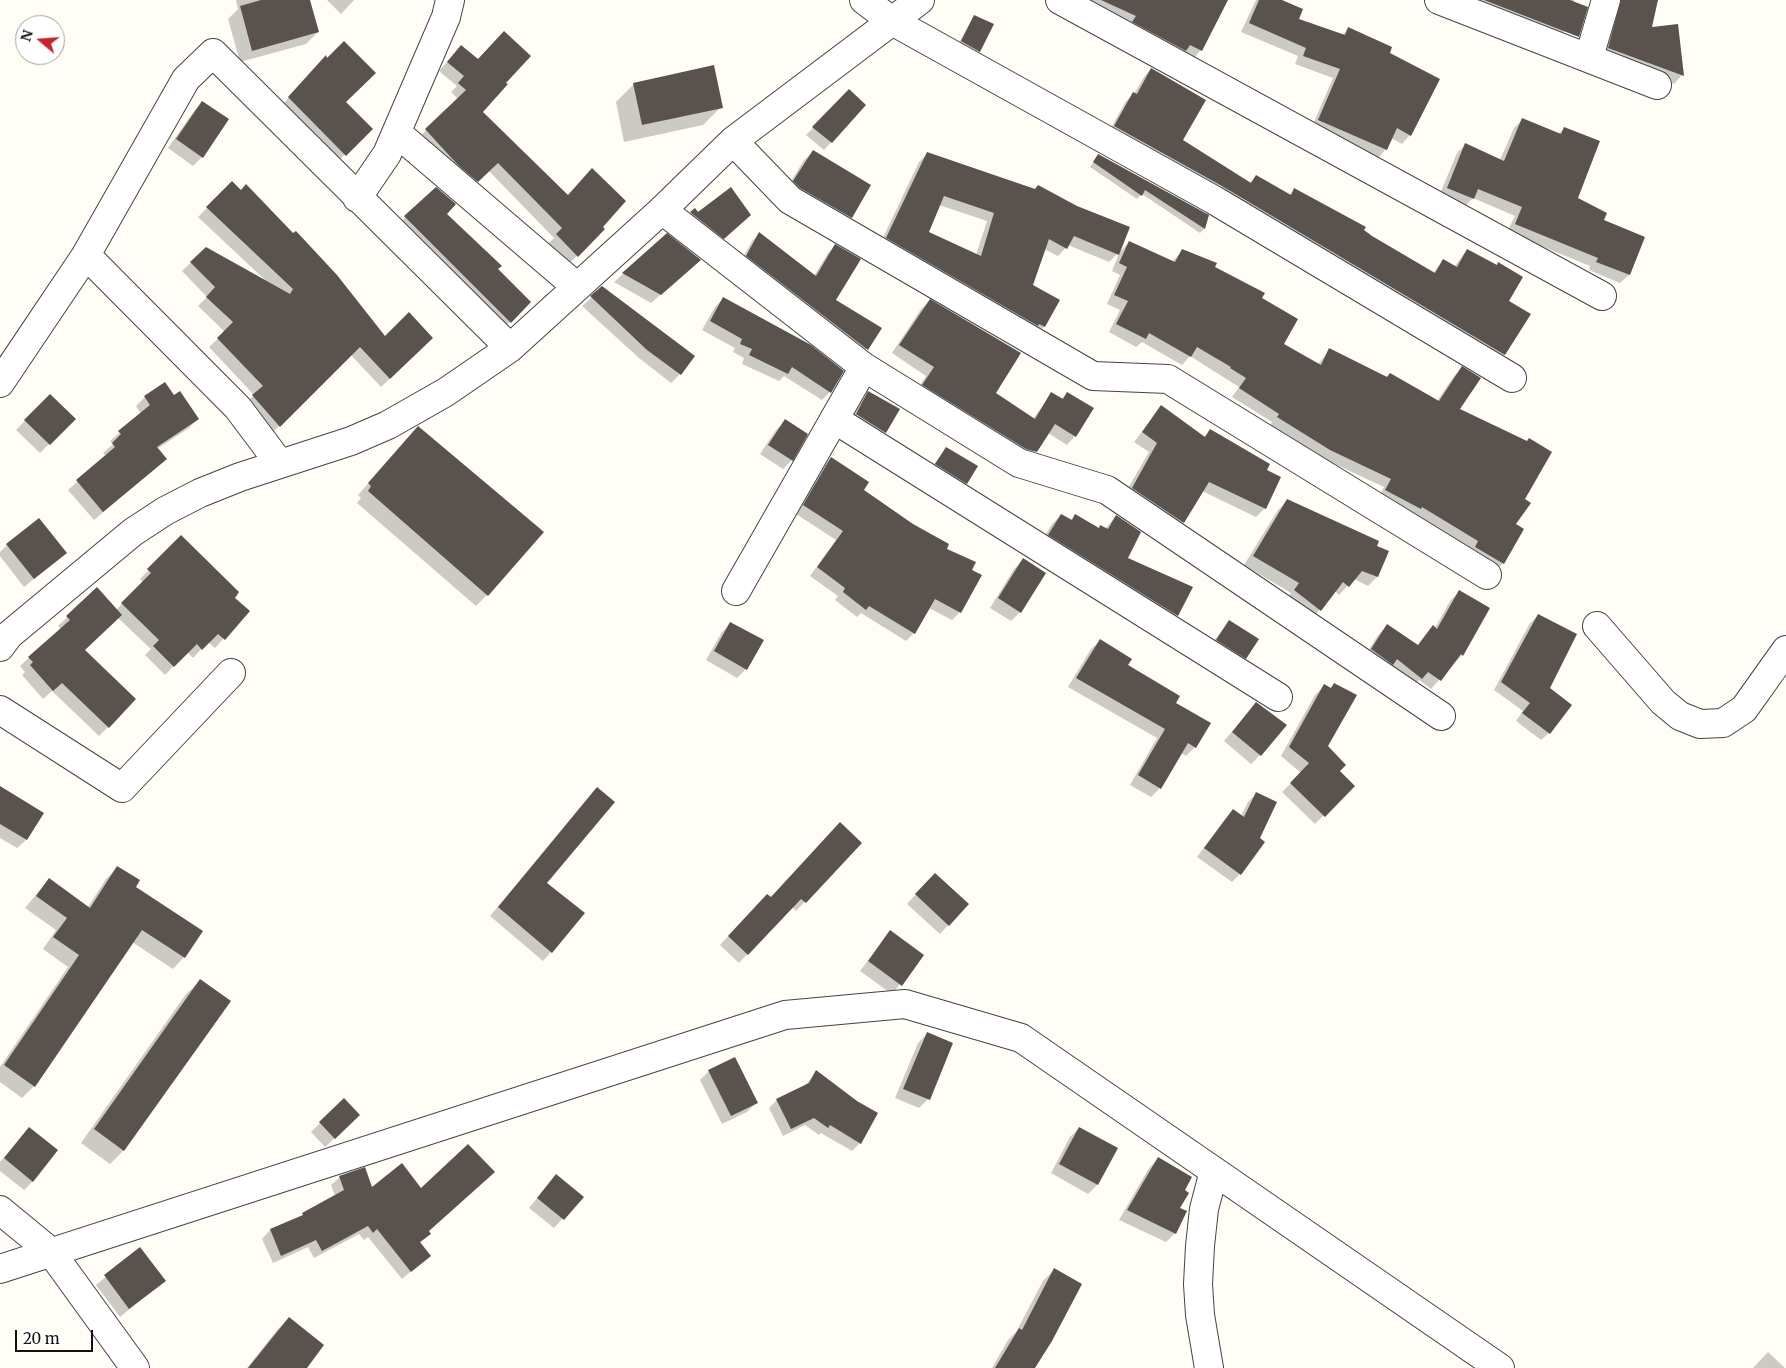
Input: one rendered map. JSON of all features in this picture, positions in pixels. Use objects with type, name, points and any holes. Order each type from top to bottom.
[{"type":"street","points":[[357,198],[387,154],[397,133],[446,16],[450,0]]},
{"type":"street","points":[[864,0],[892,21],[1214,200],[1512,378]]},
{"type":"street","points":[[0,647],[9,635],[133,532],[200,493],[351,441],[388,425],[446,392],[510,348],[662,210],[733,141],[920,0]]},
{"type":"street","points":[[1060,0],[1602,296]]},
{"type":"street","points":[[1439,0],[1657,85]]},
{"type":"street","points":[[1589,57],[1606,0]]},
{"type":"street","points":[[0,383],[86,255],[180,89],[194,70],[213,53],[510,348]]},
{"type":"street","points":[[397,133],[577,287]]},
{"type":"street","points":[[733,141],[790,200],[1093,376],[1168,379],[1487,575]]},
{"type":"street","points":[[662,210],[864,367],[1019,463],[1107,490],[1441,716]]},
{"type":"street","points":[[86,255],[238,408],[280,464]]},
{"type":"street","points":[[736,591],[864,367]]},
{"type":"street","points":[[834,420],[1278,697]]},
{"type":"street","points":[[1597,626],[1667,705],[1680,716],[1700,724],[1723,723],[1744,709],[1786,650]]},
{"type":"street","points":[[0,710],[122,788],[231,673]]},
{"type":"street","points":[[0,1268],[785,1015],[905,1004],[1021,1038],[1500,1368]]},
{"type":"street","points":[[1209,1368],[1200,1315],[1198,1284],[1204,1209],[1214,1171]]},
{"type":"street","points":[[0,1210],[51,1252],[135,1368]]},
{"type":"building","points":[[261,0],[310,0],[319,32],[252,51],[240,6]]},
{"type":"building","points":[[1101,0],[1228,0],[1202,51],[1190,45],[1186,51],[1132,22],[1136,16]]},
{"type":"building","points":[[1259,0],[1282,0],[1303,9],[1299,19],[1345,35],[1348,27],[1392,47],[1390,53],[1440,79],[1411,136],[1397,128],[1387,150],[1318,120],[1340,69],[1303,56],[1306,48],[1249,23]]},
{"type":"building","points":[[1484,0],[1570,0],[1588,7],[1579,37]]},
{"type":"building","points":[[1621,0],[1658,0],[1652,27],[1678,24],[1684,76],[1608,48]]},
{"type":"building","points":[[974,15],[994,24],[980,52],[961,41]]},
{"type":"building","points":[[504,31],[531,56],[483,112],[568,195],[592,168],[626,201],[603,227],[605,229],[578,257],[556,234],[562,228],[498,163],[478,182],[458,165],[425,129],[466,90],[458,83],[464,76],[447,62],[461,45],[478,59]]},
{"type":"building","points":[[344,41],[376,73],[346,102],[373,129],[346,156],[288,97],[326,55],[327,58]]},
{"type":"building","points":[[714,65],[723,108],[642,125],[633,83]]},
{"type":"building","points":[[1151,68],[1206,100],[1183,140],[1251,183],[1256,175],[1291,195],[1294,188],[1366,227],[1364,230],[1372,236],[1435,273],[1443,259],[1457,267],[1467,249],[1497,265],[1498,262],[1523,277],[1509,301],[1531,314],[1505,355],[1222,186],[1114,126],[1133,92],[1137,94]]},
{"type":"building","points":[[849,89],[866,105],[832,143],[812,127]]},
{"type":"building","points":[[202,101],[229,119],[203,158],[176,139]]},
{"type":"building","points":[[1522,118],[1561,134],[1564,127],[1600,141],[1578,198],[1607,213],[1604,220],[1645,237],[1630,275],[1596,262],[1598,258],[1515,224],[1522,207],[1478,189],[1474,199],[1447,188],[1465,143],[1504,161]]},
{"type":"building","points":[[813,150],[871,185],[852,218],[800,188],[793,181]]},
{"type":"building","points":[[927,152],[1035,189],[1038,185],[1077,206],[1130,227],[1119,255],[1074,236],[1067,249],[1049,239],[1033,285],[1060,300],[1045,327],[1039,324],[1038,326],[886,238]],"holes":[[[944,196],[994,213],[981,256],[929,232]]]},
{"type":"building","points":[[1098,154],[1209,215],[1205,229],[1145,190],[1142,196],[1093,162]]},
{"type":"building","points":[[232,181],[241,190],[246,184],[293,233],[296,231],[337,275],[385,336],[409,312],[433,338],[390,379],[360,347],[280,427],[252,395],[263,386],[217,338],[233,322],[206,297],[215,287],[190,262],[206,247],[290,294],[293,289],[206,207]]},
{"type":"building","points":[[436,187],[456,204],[447,214],[502,266],[498,269],[531,302],[511,323],[404,216]]},
{"type":"building","points":[[731,187],[751,215],[724,239],[690,212],[695,208],[698,212]]},
{"type":"building","points":[[759,232],[816,276],[835,244],[861,259],[836,300],[882,328],[868,350],[746,256]]},
{"type":"building","points":[[667,233],[701,260],[661,295],[622,273]]},
{"type":"building","points":[[1129,241],[1175,262],[1182,249],[1217,263],[1215,267],[1265,293],[1262,298],[1298,319],[1284,344],[1321,365],[1329,348],[1387,377],[1390,373],[1439,401],[1462,366],[1481,378],[1460,409],[1527,441],[1529,438],[1552,452],[1525,499],[1531,503],[1516,524],[1524,529],[1504,564],[1475,547],[1478,541],[1422,507],[1421,509],[1385,490],[1391,479],[1330,450],[1277,417],[1279,414],[1239,388],[1246,378],[1231,367],[1197,347],[1191,357],[1149,333],[1146,339],[1116,324],[1128,301],[1114,295],[1127,267],[1119,263]]},
{"type":"building","points":[[602,286],[695,356],[681,375],[647,350],[590,296]]},
{"type":"building","points":[[723,297],[811,345],[844,371],[831,393],[792,367],[788,374],[749,355],[752,349],[740,344],[742,339],[710,321]]},
{"type":"building","points":[[930,299],[1021,353],[996,393],[1035,419],[1051,392],[1063,399],[1067,392],[1094,408],[1076,437],[1055,424],[1037,452],[1026,449],[922,385],[934,367],[899,345]]},
{"type":"building","points":[[165,382],[174,395],[180,391],[199,419],[157,447],[167,459],[103,512],[76,480],[115,447],[112,443],[121,434],[118,431],[150,405],[144,396]]},
{"type":"building","points":[[868,391],[900,409],[886,433],[856,414]]},
{"type":"building","points":[[50,394],[76,419],[50,445],[24,420]]},
{"type":"building","points":[[1161,405],[1205,437],[1210,429],[1270,464],[1267,470],[1281,477],[1266,509],[1209,482],[1184,523],[1132,488],[1157,443],[1142,432]]},
{"type":"building","points":[[785,419],[808,434],[793,461],[768,445]]},
{"type":"building","points":[[418,426],[544,532],[488,596],[368,491],[371,486],[368,483]]},
{"type":"building","points":[[946,447],[978,466],[967,484],[935,464]]},
{"type":"building","points":[[831,457],[869,482],[864,490],[913,524],[949,544],[947,549],[976,562],[972,570],[982,575],[961,613],[935,599],[915,634],[869,606],[866,610],[843,592],[845,588],[817,567],[843,531],[803,505]]},
{"type":"building","points":[[1287,499],[1379,541],[1377,546],[1389,551],[1378,577],[1362,571],[1349,587],[1343,582],[1321,611],[1294,590],[1299,583],[1253,556]]},
{"type":"building","points":[[1061,514],[1072,520],[1075,514],[1099,528],[1100,525],[1108,529],[1116,515],[1141,532],[1128,558],[1193,587],[1178,616],[1048,535]]},
{"type":"building","points":[[39,518],[67,553],[34,579],[6,544]]},
{"type":"building","points":[[181,535],[239,592],[235,598],[250,611],[225,640],[218,634],[202,650],[197,644],[174,667],[153,646],[159,640],[121,603],[151,573],[147,569]]},
{"type":"building","points":[[1023,558],[1046,573],[1021,613],[998,598]]},
{"type":"building","points":[[97,587],[122,615],[85,650],[136,699],[109,728],[62,683],[53,691],[30,665],[33,662],[28,657],[70,620],[66,616]]},
{"type":"building","points":[[1459,590],[1490,608],[1463,656],[1461,654],[1441,681],[1428,672],[1422,679],[1397,659],[1393,665],[1371,649],[1387,624],[1418,645],[1433,625],[1437,629]]},
{"type":"building","points":[[1538,614],[1577,634],[1550,688],[1572,705],[1550,734],[1522,713],[1530,703],[1501,682]]},
{"type":"building","points":[[1229,620],[1259,639],[1246,659],[1216,640]]},
{"type":"building","points":[[730,622],[764,640],[747,670],[714,651]]},
{"type":"building","points":[[1100,639],[1132,659],[1128,665],[1180,696],[1176,703],[1211,723],[1196,748],[1188,743],[1161,789],[1138,775],[1165,729],[1076,678]]},
{"type":"building","points":[[1334,683],[1357,695],[1328,746],[1346,765],[1340,771],[1355,786],[1325,817],[1290,783],[1309,763],[1289,747],[1324,684],[1331,688]]},
{"type":"building","points":[[1256,702],[1287,725],[1261,756],[1232,732]]},
{"type":"building","points":[[0,786],[44,813],[27,840],[0,824]]},
{"type":"building","points":[[597,787],[615,802],[547,883],[585,913],[552,953],[498,907]]},
{"type":"building","points":[[1256,792],[1277,802],[1260,838],[1265,842],[1241,875],[1204,848],[1233,809],[1244,817]]},
{"type":"building","points":[[840,822],[862,843],[806,903],[801,899],[748,955],[728,936],[767,894],[771,897]]},
{"type":"building","points":[[117,866],[140,880],[136,887],[203,931],[185,958],[142,930],[35,1087],[4,1065],[79,955],[53,937],[67,918],[36,896],[49,878],[90,908]]},
{"type":"building","points":[[935,873],[969,904],[949,926],[915,894]]},
{"type":"building","points":[[890,930],[924,955],[902,986],[868,961]]},
{"type":"building","points":[[200,979],[231,1001],[124,1151],[94,1129]]},
{"type":"building","points":[[927,1032],[953,1043],[930,1100],[903,1089]]},
{"type":"building","points":[[735,1057],[758,1103],[731,1116],[708,1070]]},
{"type":"building","points":[[816,1070],[857,1101],[878,1113],[861,1144],[830,1125],[828,1128],[814,1118],[791,1129],[776,1099],[809,1083]]},
{"type":"building","points":[[344,1098],[360,1115],[335,1139],[319,1122]]},
{"type":"building","points":[[29,1127],[58,1150],[33,1182],[4,1158]]},
{"type":"building","points":[[1079,1127],[1118,1148],[1098,1185],[1059,1164]]},
{"type":"building","points":[[468,1144],[495,1172],[429,1231],[431,1234],[420,1242],[431,1256],[411,1272],[377,1229],[373,1233],[368,1226],[322,1251],[316,1240],[281,1256],[270,1229],[303,1215],[302,1213],[344,1190],[339,1176],[365,1167],[372,1187],[402,1163],[421,1188]]},
{"type":"building","points":[[1158,1157],[1192,1177],[1185,1190],[1189,1193],[1180,1208],[1187,1211],[1176,1234],[1127,1210]]},
{"type":"building","points":[[556,1174],[584,1197],[564,1220],[537,1198]]},
{"type":"building","points":[[140,1247],[166,1281],[129,1309],[104,1275]]},
{"type":"building","points":[[1054,1268],[1082,1284],[1052,1341],[1035,1368],[995,1368],[1019,1328],[1022,1330]]},
{"type":"building","points":[[289,1317],[324,1345],[307,1368],[248,1368]]}]
